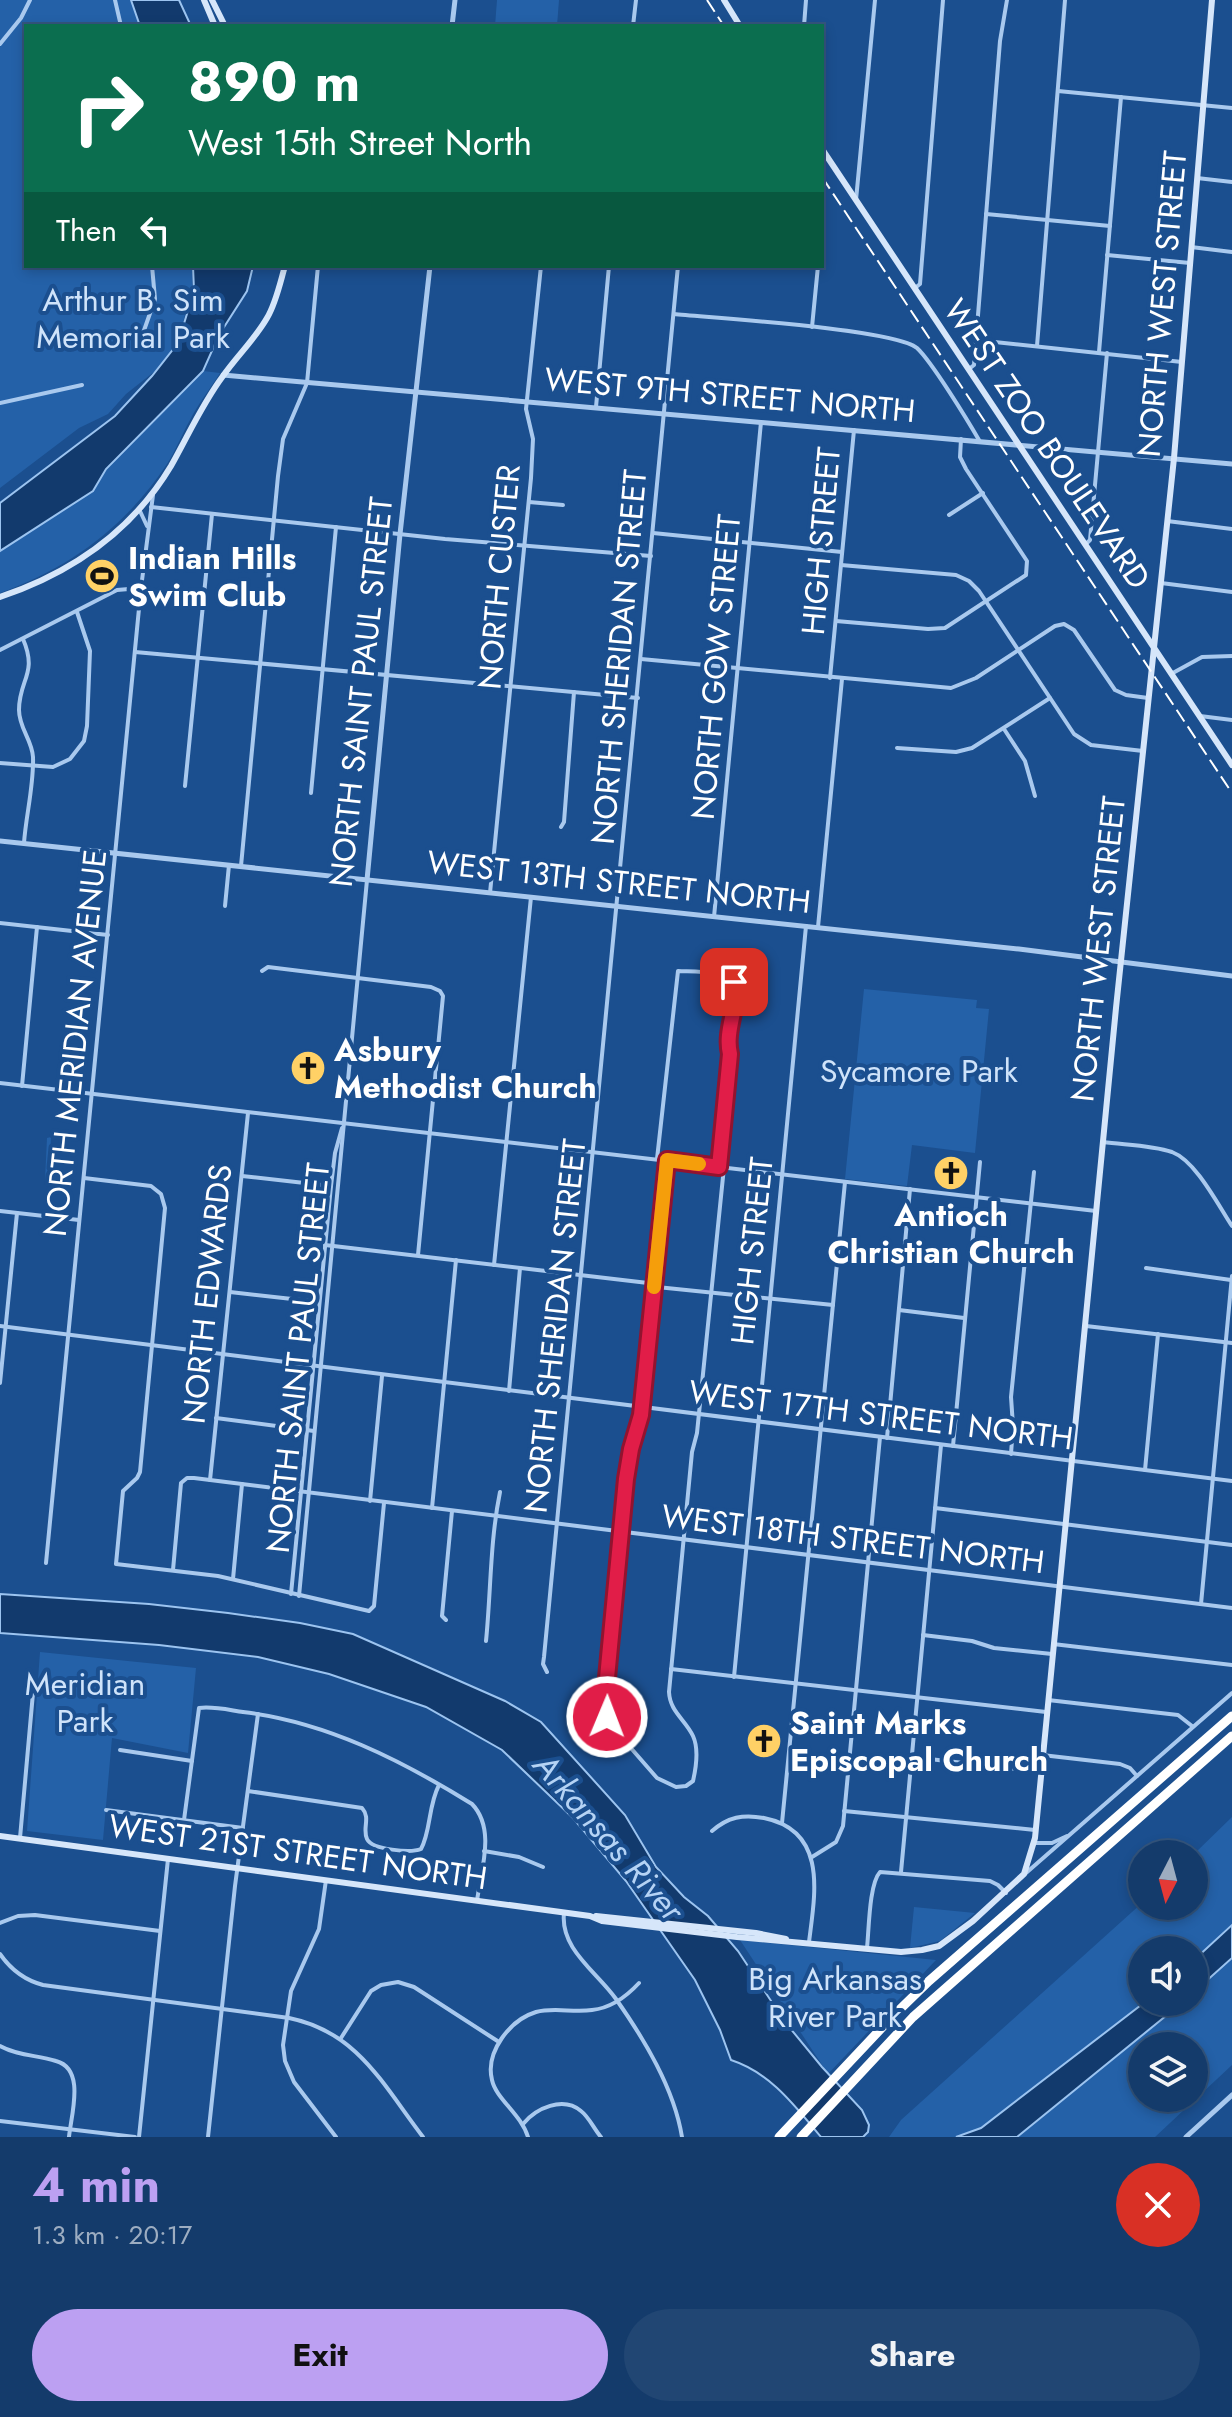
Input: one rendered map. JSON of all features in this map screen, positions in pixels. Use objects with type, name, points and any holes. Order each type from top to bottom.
[{"type":"highway","points":[[779,2137],[929,1981],[1232,1716]]},
{"type":"highway","points":[[803,2135],[922,2009],[1232,1736]]},
{"type":"main road","points":[[204,0],[214,24]]},
{"type":"main road","points":[[212,0],[224,24]]},
{"type":"main road","points":[[724,0],[739,24]]},
{"type":"main road","name":"NORTH WEST STREET","points":[[931,1948],[953,1938],[1006,1893],[1024,1874],[1034,1843],[1174,458],[1212,0]]},
{"type":"main road","name":"WEST ZOO BOULEVARD","points":[[824,152],[1232,765]]},
{"type":"main road","points":[[0,597],[49,578],[82,558],[139,509],[154,491],[223,375],[268,317],[284,268]]},
{"type":"main road","name":"WEST 21ST STREET NORTH","points":[[0,1836],[590,1916],[602,1921],[901,1952],[931,1948]]},
{"type":"street","points":[[0,44],[21,18],[30,0]]},
{"type":"street","points":[[115,0],[121,24]]},
{"type":"street","points":[[452,24],[455,0]]},
{"type":"street","points":[[633,24],[636,0]]},
{"type":"street","points":[[804,24],[806,0]]},
{"type":"street","points":[[856,200],[875,0]]},
{"type":"street","points":[[915,288],[920,284],[943,0]]},
{"type":"street","points":[[969,369],[974,365],[1000,41],[1007,0]]},
{"type":"street","points":[[1037,346],[1065,0]]},
{"type":"street","points":[[1058,91],[1232,108]]},
{"type":"street","points":[[1099,352],[1121,97]]},
{"type":"street","points":[[1197,178],[1232,182]]},
{"type":"street","points":[[986,214],[1110,226]]},
{"type":"street","points":[[1191,247],[1232,252]]},
{"type":"street","points":[[1107,255],[1190,263]]},
{"type":"street","points":[[141,339],[155,299],[152,268]]},
{"type":"street","points":[[241,866],[283,439],[307,383],[318,268]]},
{"type":"street","name":"NORTH SAINT PAUL STREET","points":[[299,1596],[400,534],[430,268]]},
{"type":"street","name":"NORTH CUSTER","points":[[490,893],[529,502],[533,439],[528,423],[527,401],[541,268]]},
{"type":"street","points":[[596,407],[609,268]]},
{"type":"street","name":"NORTH SHERIDAN STREET","points":[[547,1672],[544,1657],[678,268]]},
{"type":"street","points":[[812,328],[818,268]]},
{"type":"street","points":[[674,314],[899,339],[917,348],[979,440]]},
{"type":"street","points":[[976,340],[1182,362]]},
{"type":"street","points":[[1085,544],[1090,540],[1107,353]]},
{"type":"street","name":"WEST 9TH STREET NORTH","points":[[223,375],[1232,464]]},
{"type":"street","points":[[0,403],[82,385]]},
{"type":"street","name":"NORTH GOW STREET","points":[[714,917],[761,422]]},
{"type":"street","name":"HIGH STREET","points":[[830,678],[854,430]]},
{"type":"street","points":[[836,621],[938,629],[951,625],[1023,578],[1027,561],[962,462],[961,439]]},
{"type":"street","name":"NORTH MERIDIAN AVENUE","points":[[46,1563],[147,528],[154,491]]},
{"type":"street","points":[[949,515],[983,493]]},
{"type":"street","points":[[529,502],[563,505]]},
{"type":"street","points":[[151,507],[400,534],[651,556]]},
{"type":"street","name":"NORTH MERIDIAN AVENUE","points":[[139,509],[147,528]]},
{"type":"street","points":[[185,786],[212,513]]},
{"type":"street","points":[[1167,521],[1232,529]]},
{"type":"street","points":[[311,793],[336,527]]},
{"type":"street","points":[[653,533],[842,552]]},
{"type":"street","points":[[841,565],[956,575],[969,581],[1074,734],[1085,743],[1097,747],[1143,751]]},
{"type":"street","points":[[1161,583],[1232,592]]},
{"type":"street","points":[[0,650],[117,590],[141,588]]},
{"type":"street","points":[[0,763],[53,767],[70,759],[80,748],[86,734],[90,651],[77,612]]},
{"type":"street","points":[[641,659],[951,688],[968,683],[1055,626],[1066,625],[1074,630],[1115,690],[1148,698]]},
{"type":"street","points":[[23,639],[30,667],[20,699],[19,715],[22,731],[32,750],[24,843]]},
{"type":"street","points":[[135,652],[638,698]]},
{"type":"street","points":[[1171,674],[1202,657],[1232,656]]},
{"type":"street","name":"HIGH STREET","points":[[818,928],[842,679]]},
{"type":"street","points":[[561,827],[564,822],[574,692]]},
{"type":"street","points":[[897,748],[956,752],[980,745],[1050,698]]},
{"type":"street","points":[[1200,716],[1232,720]]},
{"type":"street","points":[[1004,729],[1025,761],[1035,796]]},
{"type":"street","name":"WEST 13TH STREET NORTH","points":[[0,841],[806,926],[1232,976]]},
{"type":"street","points":[[225,906],[229,865]]},
{"type":"street","points":[[494,1265],[531,897]]},
{"type":"street","points":[[0,923],[108,935]]},
{"type":"street","name":"HIGH STREET","points":[[734,1677],[806,926]]},
{"type":"street","points":[[22,1086],[37,927]]},
{"type":"street","points":[[262,971],[268,967],[437,988],[443,996],[418,1255]]},
{"type":"street","points":[[657,1159],[678,971],[722,976],[734,982],[735,990],[728,1037],[730,1054],[722,1167],[712,1293],[692,1452],[669,1692],[672,1708],[693,1737],[696,1754],[693,1781],[681,1787],[668,1785],[645,1766],[609,1723],[605,1699],[631,1449],[642,1407],[667,1160]]},
{"type":"street","points":[[0,1083],[1096,1211]]},
{"type":"street","name":"NORTH EDWARDS","points":[[210,1480],[248,1113]]},
{"type":"street","name":"NORTH SAINT PAUL STREET","points":[[291,1594],[331,1186],[343,1124]]},
{"type":"street","points":[[1103,1142],[1179,1156],[1197,1173],[1232,1226]]},
{"type":"street","points":[[953,1446],[980,1162]]},
{"type":"street","points":[[1011,1454],[1011,1397],[1034,1172]]},
{"type":"street","points":[[242,1176],[338,1187]]},
{"type":"street","points":[[84,1178],[151,1186],[164,1201],[140,1472],[123,1491],[116,1564],[233,1579],[369,1611],[374,1603],[384,1503]]},
{"type":"street","points":[[782,1823],[845,1182]]},
{"type":"street","points":[[887,1438],[910,1189]]},
{"type":"street","points":[[0,1211],[79,1220]]},
{"type":"street","points":[[0,1383],[3,1327],[17,1213]]},
{"type":"street","points":[[325,1245],[833,1305]]},
{"type":"street","points":[[432,1509],[456,1260]]},
{"type":"street","points":[[509,1391],[520,1268]]},
{"type":"street","points":[[1146,1268],[1231,1278],[1201,1605]]},
{"type":"street","points":[[230,1292],[327,1303]]},
{"type":"street","points":[[899,1310],[965,1318]]},
{"type":"street","points":[[1084,1325],[1232,1343]]},
{"type":"street","name":"WEST 17TH STREET NORTH","points":[[3,1327],[1232,1481]]},
{"type":"street","points":[[1145,1470],[1158,1334]]},
{"type":"street","points":[[370,1501],[382,1375]]},
{"type":"street","points":[[216,1418],[314,1431]]},
{"type":"street","points":[[812,1857],[836,1842],[844,1811],[880,1437]]},
{"type":"street","points":[[901,1872],[941,1445]]},
{"type":"street","name":"WEST 18TH STREET NORTH","points":[[173,1570],[180,1491],[184,1480],[210,1480],[1232,1608]]},
{"type":"street","points":[[233,1579],[242,1484]]},
{"type":"street","points":[[486,1641],[495,1516],[500,1492]]},
{"type":"street","points":[[935,1508],[1232,1545]]},
{"type":"street","points":[[446,1620],[442,1616],[452,1511]]},
{"type":"street","points":[[923,1635],[972,1641],[994,1648],[1052,1654]]},
{"type":"street","points":[[1053,1644],[1232,1665]]},
{"type":"street","points":[[671,1669],[1047,1712]]},
{"type":"street","points":[[20,1838],[33,1693],[40,1688]]},
{"type":"street","points":[[1024,1874],[1232,1693]]},
{"type":"street","points":[[1048,1700],[1178,1715],[1193,1726]]},
{"type":"street","points":[[184,1820],[199,1708],[258,1714],[313,1728],[397,1760],[479,1811],[485,1826],[477,1901]]},
{"type":"street","points":[[208,2137],[237,1868],[258,1714]]},
{"type":"street","points":[[120,1750],[192,1761]]},
{"type":"street","points":[[1042,1755],[1120,1764],[1130,1768],[1137,1776]]},
{"type":"street","points":[[911,1757],[1041,1772]]},
{"type":"street","points":[[248,1791],[362,1808],[367,1816],[367,1838],[370,1843],[379,1848],[412,1852],[421,1849],[424,1843],[430,1807],[439,1784]]},
{"type":"street","points":[[106,1810],[243,1828]]},
{"type":"street","points":[[844,1811],[1035,1830]]},
{"type":"street","points":[[712,1831],[725,1820],[748,1816],[782,1823],[801,1841],[812,1857],[815,1874],[809,1942]]},
{"type":"street","points":[[1034,1843],[1059,1841],[1082,1825]]},
{"type":"street","points":[[484,1851],[519,1857],[543,1867]]},
{"type":"street","points":[[0,2121],[137,2137],[168,1859]]},
{"type":"street","points":[[867,1948],[875,1877],[885,1871],[990,1881],[1006,1893]]},
{"type":"street","points":[[326,1880],[319,1929],[291,1991],[283,2045],[288,2072],[336,2137]]},
{"type":"street","points":[[564,1913],[566,1936],[617,2001],[658,2068],[682,2137]]},
{"type":"street","points":[[0,1923],[13,1917],[35,1915],[160,1931]]},
{"type":"street","points":[[0,1954],[14,1970],[34,1982],[317,2025],[341,2038],[366,2062],[423,2137]]},
{"type":"street","points":[[341,2038],[371,1991],[381,1985],[398,1982],[414,1987],[499,2042]]},
{"type":"street","points":[[528,2137],[523,2124],[491,2079],[493,2056],[499,2042],[521,2020],[537,2012],[593,2010],[626,1996],[639,1983]]},
{"type":"street","points":[[0,2046],[19,2054],[56,2060],[69,2069],[74,2084],[69,2137]]},
{"type":"street","points":[[1186,2137],[1232,2095]]},
{"type":"street","points":[[523,2124],[547,2107],[565,2105],[582,2111],[601,2137]]},
{"type":"green space","name":"Arthur B. Sim Memorial Park","points":[[0,0],[133,0],[142,24],[24,24],[24,268],[192,268],[192,286],[179,339],[164,364],[126,394],[108,414],[79,428],[0,488]]},
{"type":"green space","points":[[497,0],[559,0],[557,24],[495,24]]},
{"type":"green space","points":[[203,371],[220,373],[193,414],[167,464],[133,507],[73,558],[0,593],[0,551],[93,491],[106,469]]},
{"type":"green space","name":"Sycamore Park","points":[[864,989],[977,1000],[976,1008],[989,1009],[975,1153],[912,1145],[907,1186],[845,1179]]},
{"type":"green space","points":[[51,1137],[49,1179],[45,1180],[47,1138]]},
{"type":"green space","name":"Meridian Park","points":[[40,1652],[196,1668],[188,1753],[112,1738],[103,1840],[27,1831]]},
{"type":"green space","points":[[1232,1817],[1232,1925],[1208,1947],[1208,1936],[1128,1936],[1128,2015],[981,2128],[956,2137],[889,2137],[901,2120],[1128,1916],[1128,1920],[1208,1920],[1208,1840]]},
{"type":"green space","points":[[914,1907],[975,1913],[940,1941],[910,1948]]},
{"type":"green space","name":"Big Arkansas River Park","points":[[740,1940],[936,1960],[828,2074]]},
{"type":"green space","points":[[1232,1958],[1232,2065],[1208,2087],[1208,2032],[1146,2032],[1166,2016],[1208,2016],[1208,1979]]},
{"type":"green space","points":[[1128,2046],[1128,2112],[1182,2112],[1155,2137],[1016,2137]]},
{"type":"water","points":[[131,0],[179,0],[190,24],[139,24]]},
{"type":"water","points":[[193,268],[253,268],[247,291],[219,335],[203,371],[106,469],[93,491],[0,551],[0,503],[115,416],[152,376],[178,343],[194,291]]},
{"type":"water","name":"Arkansas River","points":[[0,1594],[149,1604],[300,1623],[353,1634],[505,1701],[541,1722],[625,1815],[656,1867],[684,1897],[708,1916],[738,1951],[785,2022],[862,2110],[869,2125],[868,2132],[863,2137],[821,2137],[792,2102],[770,2082],[731,2060],[695,1980],[626,1881],[573,1818],[502,1750],[426,1707],[329,1674],[258,1657],[159,1645],[0,1633]]},
{"type":"water","points":[[1232,1925],[1232,1958],[1208,1979],[1208,1947]]},
{"type":"water","points":[[1128,2015],[1166,2016],[1146,2032],[1128,2032],[1128,2047],[1017,2137],[956,2137],[981,2128]]},
{"type":"railway","points":[[707,0],[723,24]]},
{"type":"railway","points":[[824,180],[1232,793]]},
{"type":"slow traffic","points":[[654,1287],[667,1160],[699,1164]]},
{"type":"place","name":"Indian Hills Swim Club","points":[[102,576]]},
{"type":"place","name":"Asbury Methodist Church","points":[[308,1068]]},
{"type":"place","name":"Antioch Christian Church","points":[[951,1173]]},
{"type":"place","name":"Saint Marks Episcopal Church","points":[[764,1741]]},
{"type":"route","points":[[607,1717],[605,1699],[626,1479],[641,1415],[667,1160],[719,1167],[734,982]]}]
